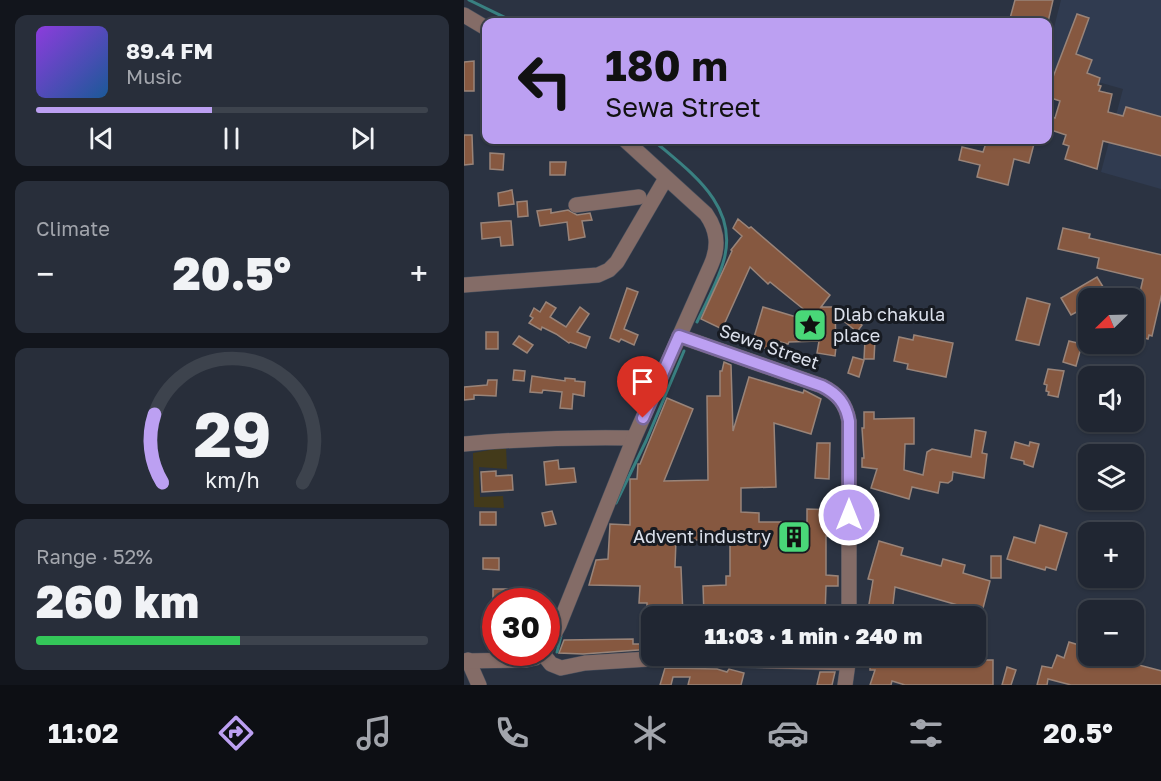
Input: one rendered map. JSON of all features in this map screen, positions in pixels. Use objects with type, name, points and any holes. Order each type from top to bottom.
[{"type":"street","points":[[464,15],[482,26]]},
{"type":"street","points":[[560,623],[634,438],[715,257],[716,236],[713,224],[706,214],[629,144]]},
{"type":"street","points":[[464,285],[598,275],[609,270],[617,262],[666,178]]},
{"type":"street","points":[[576,205],[639,197]]},
{"type":"street","name":"Sewa Street","points":[[679,336],[822,386],[834,392],[843,404],[849,421],[849,606]]},
{"type":"street","points":[[464,444],[634,438]]},
{"type":"street","points":[[556,666],[561,668],[585,663],[641,660]]},
{"type":"street","points":[[479,685],[466,661],[482,661]]},
{"type":"street","points":[[845,685],[848,666]]},
{"type":"shaded area","points":[[1061,0],[1161,0],[1161,189],[1101,172],[1123,89],[1052,69],[1052,35]]},
{"type":"sand","points":[[506,447],[507,469],[479,467],[480,497],[503,496],[504,508],[474,507],[473,453]]},
{"type":"building","points":[[1015,0],[1053,0],[1049,18],[1010,18]]},
{"type":"building","points":[[1077,14],[1089,18],[1076,54],[1092,60],[1087,73],[1100,78],[1099,91],[1112,94],[1108,112],[1123,116],[1126,107],[1162,117],[1162,156],[1103,141],[1097,169],[1065,159],[1069,146],[1063,144],[1066,135],[1052,130],[1052,117],[1055,118],[1060,101],[1052,98],[1052,80]]},
{"type":"building","points":[[474,61],[474,91],[464,91],[464,62]]},
{"type":"building","points":[[464,135],[472,135],[473,164],[464,165]]},
{"type":"building","points":[[986,144],[1034,144],[1029,163],[1014,159],[1008,185],[977,177],[980,165],[959,160],[962,147],[983,152]]},
{"type":"building","points":[[490,153],[504,154],[503,170],[490,169]]},
{"type":"building","points":[[550,162],[566,162],[565,175],[550,175]]},
{"type":"building","points":[[512,190],[514,204],[499,206],[498,193]]},
{"type":"building","points":[[527,201],[528,216],[518,217],[517,202]]},
{"type":"building","points":[[551,209],[551,213],[568,210],[577,215],[590,213],[592,220],[582,221],[585,237],[569,240],[567,222],[540,226],[537,211]]},
{"type":"building","points":[[738,219],[749,228],[751,227],[830,295],[821,307],[835,307],[835,356],[817,353],[819,341],[789,342],[788,344],[773,340],[770,350],[752,344],[763,307],[823,325],[770,282],[768,284],[750,267],[722,329],[701,319],[731,250],[742,236],[733,228]]},
{"type":"building","points":[[511,221],[513,245],[501,246],[500,237],[482,239],[481,223]]},
{"type":"building","points":[[1063,228],[1090,234],[1089,238],[1162,255],[1162,293],[1152,336],[1149,335],[1148,339],[1144,338],[1144,288],[1141,288],[1143,279],[1097,268],[1099,258],[1058,249]]},
{"type":"building","points":[[1097,277],[1104,288],[1078,288]]},
{"type":"building","points":[[627,288],[638,292],[624,329],[638,335],[634,345],[621,339],[619,342],[610,338]]},
{"type":"building","points":[[1078,288],[1078,311],[1071,315],[1061,298]]},
{"type":"building","points":[[1027,298],[1050,304],[1039,345],[1016,340]]},
{"type":"building","points":[[546,302],[556,308],[550,317],[566,327],[580,307],[589,314],[577,332],[590,337],[586,348],[569,343],[542,327],[541,330],[529,323],[533,318],[530,316],[534,308],[540,312]]},
{"type":"building","points":[[846,311],[862,325],[857,332],[840,318]]},
{"type":"building","points":[[486,332],[498,332],[498,349],[486,349]]},
{"type":"building","points":[[914,335],[953,343],[946,377],[907,369],[908,364],[894,361],[899,337],[913,340]]},
{"type":"building","points":[[519,336],[533,345],[527,353],[513,344]]},
{"type":"building","points":[[865,340],[875,340],[874,359],[864,359]]},
{"type":"building","points":[[1069,341],[1078,343],[1079,354],[1076,366],[1063,362]]},
{"type":"building","points":[[853,357],[864,360],[859,377],[848,373]]},
{"type":"building","points":[[724,362],[731,365],[733,431],[749,377],[803,393],[804,390],[821,399],[811,434],[774,423],[776,487],[741,488],[741,512],[759,513],[759,522],[807,522],[807,509],[836,510],[837,536],[826,536],[826,575],[838,576],[838,586],[826,586],[825,606],[704,606],[703,586],[726,585],[726,576],[730,576],[730,540],[676,540],[675,567],[681,567],[683,606],[647,606],[647,603],[639,603],[640,586],[589,585],[596,560],[608,559],[610,524],[630,525],[630,479],[637,479],[638,464],[640,464],[667,398],[693,409],[664,481],[708,480],[707,396],[720,396],[720,371],[722,371]]},
{"type":"building","points":[[1048,369],[1064,371],[1058,397],[1048,395],[1049,392],[1046,391],[1047,385],[1044,384]]},
{"type":"building","points":[[514,370],[525,371],[524,381],[513,380]]},
{"type":"building","points":[[532,376],[565,381],[565,378],[575,379],[575,381],[585,382],[584,396],[573,394],[572,409],[560,408],[562,392],[543,390],[542,393],[530,392]]},
{"type":"building","points":[[488,380],[497,380],[496,396],[474,395],[474,399],[464,400],[464,387],[487,385]]},
{"type":"building","points":[[864,412],[874,412],[874,419],[914,418],[914,444],[905,444],[904,470],[923,475],[927,452],[932,449],[971,457],[975,430],[986,432],[982,453],[987,454],[984,478],[953,472],[952,480],[948,483],[940,482],[938,493],[912,487],[909,499],[871,488],[877,469],[862,467]]},
{"type":"building","points":[[1015,442],[1029,446],[1030,442],[1039,444],[1033,467],[1024,464],[1024,461],[1011,458]]},
{"type":"building","points":[[817,443],[830,443],[829,479],[815,478]]},
{"type":"building","points":[[558,460],[559,469],[574,468],[576,482],[546,485],[544,462]]},
{"type":"building","points":[[496,471],[496,476],[512,475],[513,490],[482,492],[481,472]]},
{"type":"building","points":[[552,511],[556,524],[545,526],[542,513]]},
{"type":"building","points":[[480,512],[496,512],[496,525],[480,525]]},
{"type":"building","points":[[1040,525],[1067,533],[1056,570],[1046,567],[1045,570],[1007,559],[1014,537],[1035,543]]},
{"type":"building","points":[[879,541],[903,548],[901,555],[941,566],[943,559],[965,565],[963,573],[990,581],[984,606],[961,606],[895,587],[893,606],[869,606],[873,580],[868,579]]},
{"type":"building","points":[[991,556],[1001,556],[1001,578],[991,578]]},
{"type":"building","points":[[483,558],[499,558],[499,570],[483,569]]},
{"type":"building","points":[[633,639],[633,644],[641,644],[641,650],[583,654],[560,653],[564,640]]},
{"type":"building","points":[[1069,642],[1078,645],[1078,666],[1143,666],[1162,671],[1162,685],[1071,685],[1048,679],[1047,685],[1037,685],[1042,666],[1052,668],[1057,655],[1064,658]]},
{"type":"building","points":[[986,660],[993,660],[993,685],[905,685],[892,681],[891,685],[870,685],[875,670],[870,670],[870,666],[986,666]]},
{"type":"building","points":[[1007,667],[1016,670],[1011,685],[1002,685]]},
{"type":"building","points":[[665,668],[717,669],[727,672],[729,669],[744,673],[741,685],[688,685],[690,677],[673,677],[671,685],[660,685]]},
{"type":"building","points":[[820,672],[835,672],[832,685],[817,685]]},
{"type":"waterway","points":[[469,0],[506,18]]},
{"type":"waterway","points":[[658,144],[709,192],[719,207],[725,224],[727,243],[723,263],[697,322]]},
{"type":"waterway","points":[[616,503],[646,441],[684,351]]},
{"type":"waterway","points":[[560,640],[561,636]]},
{"type":"place","name":"Dlab chakula place","points":[[810,325]]},
{"type":"place","name":"Advent industry","points":[[794,537]]},
{"type":"route","points":[[643,418],[679,336],[822,386],[834,392],[843,404],[849,421],[849,515]]}]
